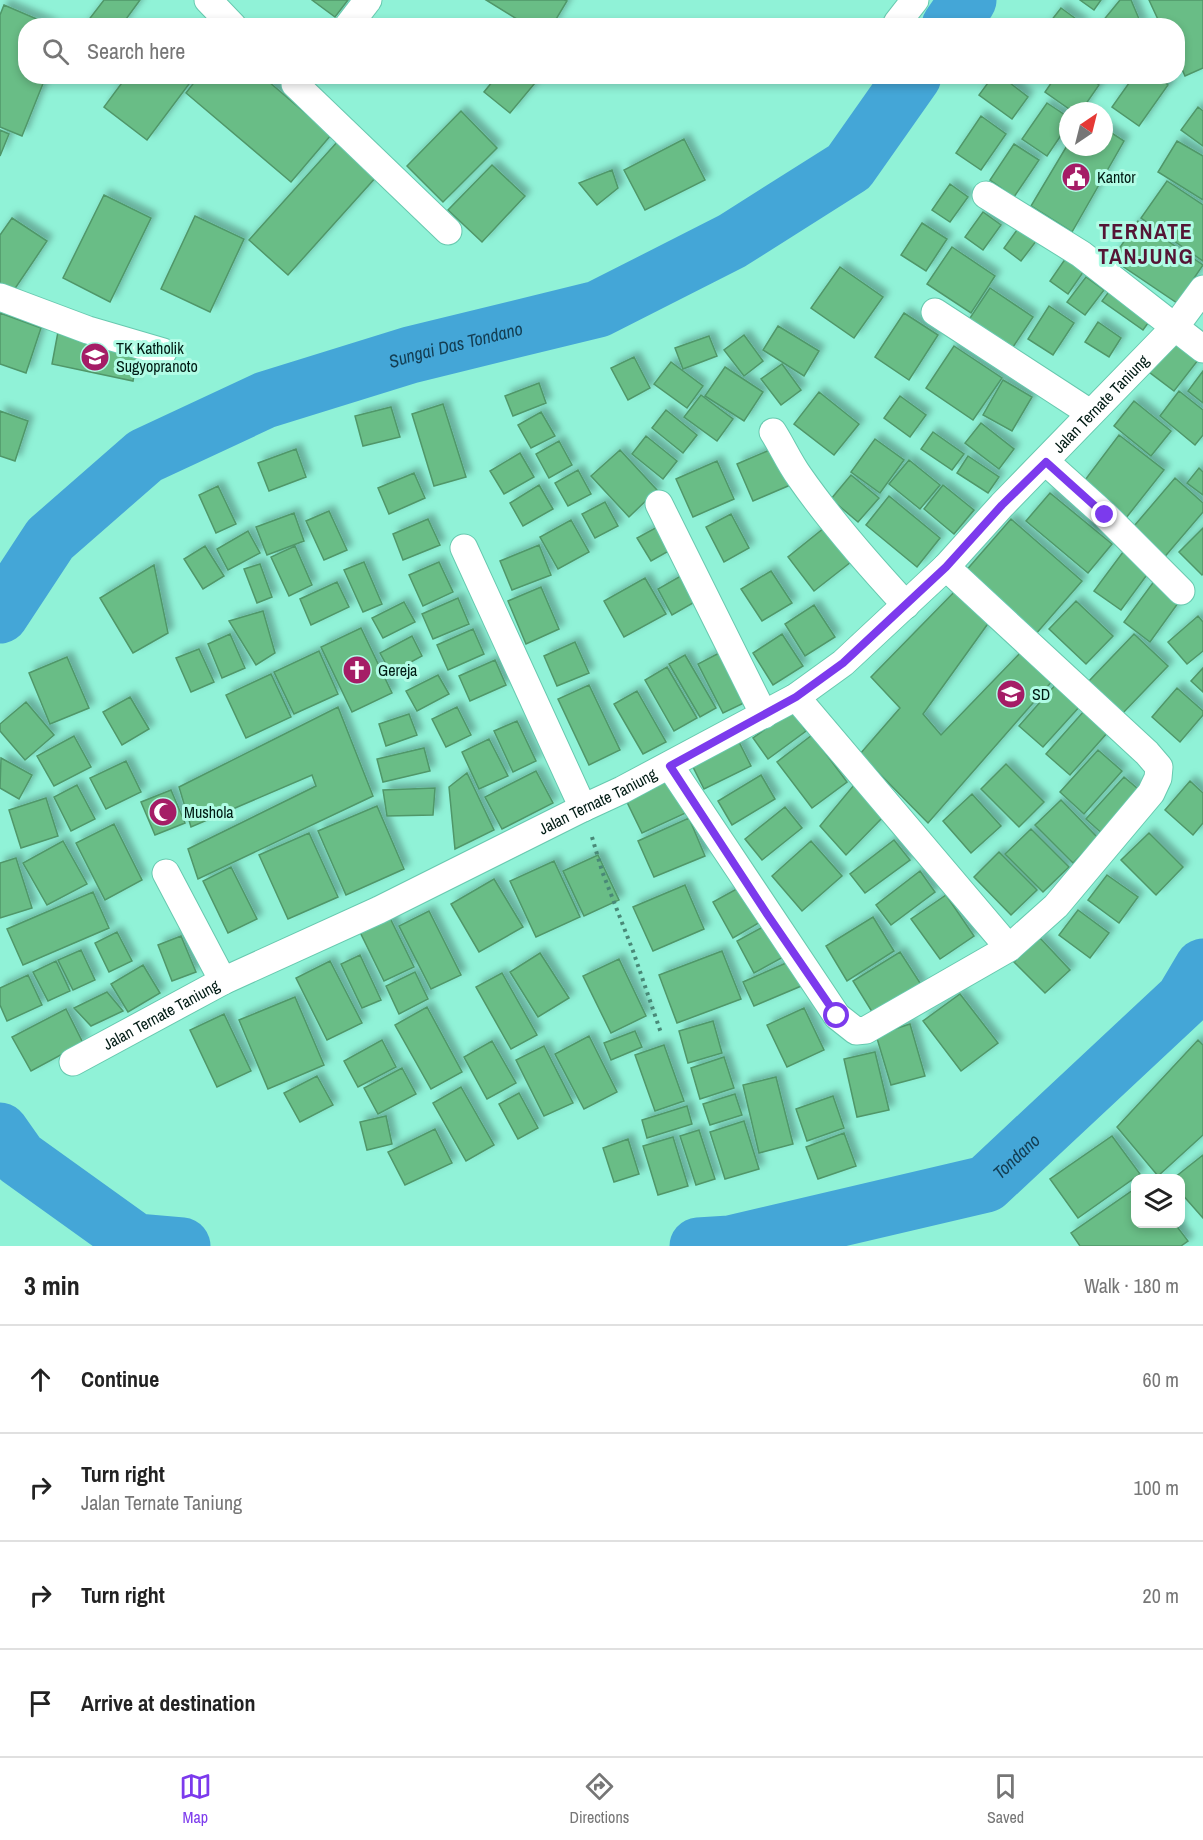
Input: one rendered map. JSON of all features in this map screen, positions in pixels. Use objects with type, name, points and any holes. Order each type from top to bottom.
[{"type":"street","points":[[208,0],[225,18]]},
{"type":"street","points":[[354,18],[368,0]]},
{"type":"street","points":[[901,18],[915,0]]},
{"type":"street","points":[[300,84],[448,231]]},
{"type":"street","points":[[986,195],[1081,254],[1203,349]]},
{"type":"street","name":"Jalan Ternate Taniung","points":[[73,1062],[223,981],[379,910],[670,766],[796,697],[843,663],[946,567],[1002,505],[1175,327],[1203,289]]},
{"type":"street","points":[[0,297],[88,330],[163,352]]},
{"type":"street","points":[[935,312],[1090,413]]},
{"type":"street","points":[[773,432],[797,474],[845,537],[906,605]]},
{"type":"street","points":[[1046,462],[1105,515],[1181,591]]},
{"type":"street","points":[[658,504],[764,715]]},
{"type":"street","points":[[464,549],[583,808]]},
{"type":"street","points":[[670,766],[837,1016],[856,1031],[866,1030],[1009,948],[1056,906],[1151,793],[1158,778],[1159,767],[1147,753],[946,567]]},
{"type":"street","points":[[796,697],[1009,948]]},
{"type":"street","points":[[166,873],[223,981]]},
{"type":"path","points":[[583,808],[602,871],[662,1033]]},
{"type":"building","points":[[104,0],[140,0],[127,18],[90,18]]},
{"type":"building","points":[[312,0],[348,0],[335,17]]},
{"type":"building","points":[[486,0],[567,1],[557,18],[515,18]]},
{"type":"building","points":[[1080,0],[1101,0],[1094,10]]},
{"type":"building","points":[[1120,0],[1131,0],[1139,18],[1105,18]]},
{"type":"building","points":[[1149,0],[1203,0],[1203,68],[1185,76],[1185,18],[1157,18]]},
{"type":"building","points":[[4,5],[34,18],[18,18],[18,84],[43,84],[22,136],[0,127],[0,15]]},
{"type":"building","points":[[1061,8],[1075,18],[1053,18]]},
{"type":"building","points":[[121,84],[189,84],[147,140],[104,107]]},
{"type":"building","points":[[193,84],[271,84],[331,135],[291,182],[186,93]]},
{"type":"building","points":[[490,84],[534,84],[510,113],[484,92]]},
{"type":"building","points":[[987,84],[1011,84],[1028,97],[1012,119],[979,95]]},
{"type":"building","points":[[1050,84],[1099,85],[1087,102],[1059,102],[1045,92]]},
{"type":"building","points":[[1128,84],[1167,84],[1168,85],[1139,126],[1113,106]]},
{"type":"building","points":[[1047,103],[1059,111],[1059,138],[1047,156],[1022,139]]},
{"type":"building","points":[[1198,107],[1203,111],[1203,146],[1181,130]]},
{"type":"building","points":[[461,111],[497,148],[443,202],[407,166]]},
{"type":"building","points":[[981,116],[1006,134],[981,170],[956,153]]},
{"type":"building","points":[[0,130],[9,134],[0,156]]},
{"type":"building","name":"Kantor","points":[[1113,134],[1124,141],[1072,232],[1031,206],[1061,156],[1113,156]]},
{"type":"building","points":[[684,139],[705,180],[645,210],[624,170]]},
{"type":"building","points":[[338,141],[377,176],[288,275],[249,240]]},
{"type":"building","points":[[1177,141],[1203,156],[1203,200],[1158,172]]},
{"type":"building","points":[[1014,144],[1039,160],[1014,197],[990,180]]},
{"type":"building","points":[[492,165],[525,196],[482,242],[448,210]]},
{"type":"building","points":[[612,170],[618,188],[597,205],[579,183]]},
{"type":"building","points":[[1167,181],[1203,205],[1203,261],[1141,218]]},
{"type":"building","points":[[950,184],[968,197],[950,222],[932,210]]},
{"type":"building","points":[[104,195],[151,218],[110,302],[63,278]]},
{"type":"building","points":[[983,212],[1001,225],[983,250],[965,237]]},
{"type":"building","points":[[195,216],[244,239],[210,312],[161,289]]},
{"type":"building","points":[[12,218],[47,241],[10,296],[0,289],[0,235]]},
{"type":"building","points":[[1138,221],[1203,265],[1177,303],[1112,259]]},
{"type":"building","points":[[922,223],[947,239],[926,271],[901,255]]},
{"type":"building","points":[[1022,223],[1040,236],[1021,261],[1004,248]]},
{"type":"building","points":[[952,247],[995,276],[971,313],[927,284]]},
{"type":"building","points":[[1068,255],[1086,268],[1068,294],[1050,281]]},
{"type":"building","points":[[840,267],[883,297],[854,338],[811,308]]},
{"type":"building","points":[[1086,277],[1104,290],[1085,315],[1067,302]]},
{"type":"building","points":[[1113,286],[1154,315],[1143,330],[1102,301]]},
{"type":"building","points":[[990,288],[1033,317],[1009,353],[966,324]]},
{"type":"building","points":[[1049,306],[1074,323],[1053,355],[1028,339]]},
{"type":"building","points":[[0,313],[41,328],[26,373],[0,364]]},
{"type":"building","points":[[904,313],[938,335],[909,380],[875,357]]},
{"type":"building","points":[[1098,322],[1121,338],[1109,357],[1085,342]]},
{"type":"building","points":[[778,326],[819,351],[804,376],[763,350]]},
{"type":"building","name":"TK Katholik Sugyopranoto","points":[[58,332],[139,349],[133,381],[52,364]]},
{"type":"building","points":[[744,335],[763,361],[744,376],[724,350]]},
{"type":"building","points":[[709,336],[717,356],[683,369],[675,348]]},
{"type":"building","points":[[1178,336],[1202,355],[1174,391],[1149,372]]},
{"type":"building","points":[[954,346],[1002,378],[973,420],[926,388]]},
{"type":"building","points":[[634,357],[650,388],[628,400],[611,368]]},
{"type":"building","points":[[671,362],[703,386],[687,408],[654,384]]},
{"type":"building","points":[[782,364],[801,390],[781,405],[761,379]]},
{"type":"building","points":[[725,367],[763,392],[744,421],[705,396]]},
{"type":"building","points":[[1203,371],[1203,403],[1188,391]]},
{"type":"building","points":[[1003,380],[1032,397],[1012,431],[983,415]]},
{"type":"building","points":[[539,383],[546,403],[513,416],[505,396]]},
{"type":"building","points":[[1179,391],[1203,410],[1203,435],[1195,445],[1160,416]]},
{"type":"building","points":[[819,392],[859,424],[834,455],[794,424]]},
{"type":"building","points":[[701,395],[733,419],[717,441],[684,417]]},
{"type":"building","points":[[900,396],[926,415],[910,437],[884,418]]},
{"type":"building","points":[[1134,401],[1171,431],[1151,456],[1114,426]]},
{"type":"building","points":[[443,404],[466,477],[434,486],[412,414]]},
{"type":"building","points":[[391,407],[400,437],[363,446],[355,416]]},
{"type":"building","points":[[666,410],[697,435],[683,453],[652,428]]},
{"type":"building","points":[[0,411],[28,421],[15,461],[0,456]]},
{"type":"building","points":[[541,412],[555,436],[531,448],[518,425]]},
{"type":"building","points":[[981,423],[1014,449],[999,469],[965,443]]},
{"type":"building","points":[[933,432],[964,454],[952,470],[921,449]]},
{"type":"building","points":[[1119,435],[1164,470],[1126,518],[1082,484]]},
{"type":"building","points":[[646,436],[677,461],[663,479],[632,454]]},
{"type":"building","points":[[875,439],[904,460],[880,493],[851,472]]},
{"type":"building","points":[[559,441],[572,465],[549,478],[536,454]]},
{"type":"building","points":[[779,446],[795,483],[753,501],[737,464]]},
{"type":"building","points":[[296,449],[306,477],[269,491],[258,463]]},
{"type":"building","points":[[620,450],[657,490],[629,517],[591,476]]},
{"type":"building","points":[[520,453],[534,477],[504,494],[490,471]]},
{"type":"building","points":[[968,456],[999,477],[988,493],[957,473]]},
{"type":"building","points":[[909,460],[940,485],[920,509],[889,484]]},
{"type":"building","points":[[717,461],[734,499],[693,517],[676,479]]},
{"type":"building","points":[[1199,468],[1203,472],[1203,495],[1187,483]]},
{"type":"building","points":[[578,470],[591,494],[568,506],[555,483]]},
{"type":"building","points":[[414,473],[425,498],[389,514],[378,488]]},
{"type":"building","points":[[851,475],[879,498],[858,522],[831,499]]},
{"type":"building","points":[[1175,478],[1203,503],[1203,512],[1162,560],[1129,532]]},
{"type":"building","points":[[539,485],[553,509],[523,526],[510,503]]},
{"type":"building","points":[[943,485],[974,510],[954,534],[924,509]]},
{"type":"building","points":[[218,486],[236,524],[216,533],[199,495]]},
{"type":"building","points":[[1050,493],[1112,544],[1088,573],[1026,521]]},
{"type":"building","points":[[889,496],[940,538],[917,567],[866,525]]},
{"type":"building","points":[[605,502],[618,526],[595,538],[582,514]]},
{"type":"building","points":[[329,511],[347,550],[324,560],[306,521]]},
{"type":"building","points":[[294,513],[304,541],[267,555],[256,527]]},
{"type":"building","points":[[731,514],[749,548],[724,562],[706,527]]},
{"type":"building","points":[[428,519],[440,545],[403,560],[393,534]]},
{"type":"building","points":[[1011,519],[1082,581],[1035,635],[964,573]]},
{"type":"building","points":[[571,520],[589,552],[558,569],[540,537]]},
{"type":"building","points":[[661,525],[674,548],[651,561],[637,538]]},
{"type":"building","points":[[824,528],[851,562],[814,591],[788,557]]},
{"type":"building","points":[[1203,528],[1203,574],[1202,575],[1179,552]]},
{"type":"building","points":[[248,531],[260,553],[228,570],[217,549]]},
{"type":"building","points":[[539,545],[551,575],[512,590],[500,561]]},
{"type":"building","points":[[205,546],[224,576],[203,589],[184,559]]},
{"type":"building","points":[[295,546],[312,585],[289,596],[271,557]]},
{"type":"building","points":[[1126,548],[1152,568],[1121,610],[1094,591]]},
{"type":"building","points":[[364,562],[382,604],[363,612],[344,570]]},
{"type":"building","points":[[439,562],[453,592],[423,606],[409,575]]},
{"type":"building","points":[[260,564],[272,597],[257,603],[244,569]]},
{"type":"building","points":[[154,565],[168,633],[133,653],[100,598]]},
{"type":"building","points":[[771,571],[792,603],[762,621],[741,589]]},
{"type":"building","points":[[686,573],[700,599],[672,615],[658,589]]},
{"type":"building","points":[[645,578],[666,614],[624,637],[604,601]]},
{"type":"building","points":[[1155,580],[1181,599],[1150,642],[1124,622]]},
{"type":"building","points":[[337,582],[349,607],[311,625],[300,599]]},
{"type":"building","points":[[541,587],[559,629],[526,644],[508,601]]},
{"type":"building","name":"SD","points":[[959,587],[992,618],[923,714],[941,735],[1022,651],[1054,679],[928,823],[860,754],[900,708],[871,677]]},
{"type":"building","points":[[458,598],[469,624],[433,639],[422,614]]},
{"type":"building","points":[[1076,601],[1113,636],[1086,664],[1049,629]]},
{"type":"building","points":[[404,602],[415,622],[383,638],[372,618]]},
{"type":"building","points":[[814,605],[835,637],[805,656],[785,624]]},
{"type":"building","points":[[263,611],[275,653],[256,665],[229,621]]},
{"type":"building","points":[[1198,616],[1203,622],[1203,651],[1187,664],[1168,642]]},
{"type":"building","name":"Gereja","points":[[361,628],[392,693],[352,712],[321,647]]},
{"type":"building","points":[[473,629],[484,654],[448,670],[437,645]]},
{"type":"building","points":[[230,634],[245,668],[222,678],[208,644]]},
{"type":"building","points":[[782,634],[803,666],[773,685],[753,653]]},
{"type":"building","points":[[1134,634],[1168,666],[1122,714],[1088,682]]},
{"type":"building","points":[[412,636],[422,656],[391,673],[380,653]]},
{"type":"building","points":[[575,642],[589,673],[557,686],[544,656]]},
{"type":"building","points":[[199,649],[214,682],[191,692],[176,658]]},
{"type":"building","points":[[319,651],[338,694],[294,714],[274,672]]},
{"type":"building","points":[[721,652],[746,702],[723,713],[698,664]]},
{"type":"building","points":[[685,655],[716,708],[700,717],[669,664]]},
{"type":"building","points":[[67,657],[89,708],[50,724],[29,673]]},
{"type":"building","points":[[495,660],[506,685],[470,701],[459,676]]},
{"type":"building","points":[[667,667],[697,718],[674,731],[645,680]]},
{"type":"building","points":[[1203,668],[1203,692],[1191,681]]},
{"type":"building","points":[[271,674],[291,717],[246,738],[226,695]]},
{"type":"building","points":[[438,675],[449,694],[417,711],[406,691]]},
{"type":"building","points":[[1057,683],[1081,705],[1043,747],[1019,726]]},
{"type":"building","points":[[589,685],[620,750],[589,765],[558,699]]},
{"type":"building","points":[[1177,688],[1203,711],[1203,715],[1180,742],[1152,717]]},
{"type":"building","points":[[637,691],[666,742],[643,754],[614,704]]},
{"type":"building","points":[[130,697],[149,729],[122,745],[103,712]]},
{"type":"building","points":[[26,702],[54,735],[25,760],[0,731],[0,724]]},
{"type":"building","points":[[338,707],[373,796],[198,879],[188,849],[316,786],[312,775],[191,827],[179,787]]},
{"type":"building","points":[[457,707],[471,735],[446,747],[432,719]]},
{"type":"building","points":[[792,710],[806,731],[768,759],[753,738]]},
{"type":"building","points":[[1084,711],[1108,732],[1070,775],[1046,754]]},
{"type":"building","points":[[409,714],[417,735],[386,746],[379,724]]},
{"type":"building","points":[[517,721],[536,761],[513,772],[494,731]]},
{"type":"building","points":[[812,735],[847,782],[812,808],[777,762]]},
{"type":"building","points":[[74,736],[91,767],[54,786],[37,756]]},
{"type":"building","points":[[489,739],[508,776],[479,789],[462,752]]},
{"type":"building","points":[[739,742],[751,766],[704,789],[692,765]]},
{"type":"building","points":[[424,748],[430,771],[383,782],[377,759]]},
{"type":"building","points":[[1098,750],[1122,771],[1084,814],[1060,792]]},
{"type":"building","points":[[1,758],[32,775],[19,799],[0,788]]},
{"type":"building","points":[[126,761],[141,792],[106,809],[90,778]]},
{"type":"building","points":[[1006,764],[1044,802],[1019,827],[981,789]]},
{"type":"building","points":[[536,771],[553,803],[502,829],[485,797]]},
{"type":"building","points":[[467,773],[494,830],[455,849],[449,787]]},
{"type":"building","points":[[673,775],[690,811],[642,833],[625,798]]},
{"type":"building","points":[[761,775],[775,799],[732,825],[718,801]]},
{"type":"building","points":[[1124,777],[1144,794],[1106,837],[1086,819]]},
{"type":"building","points":[[1190,781],[1203,793],[1203,823],[1193,835],[1165,810]]},
{"type":"building","points":[[77,785],[95,819],[71,831],[54,797]]},
{"type":"building","points":[[854,785],[885,815],[846,855],[820,826]]},
{"type":"building","points":[[435,788],[433,815],[387,816],[383,790]]},
{"type":"building","name":"Mushola","points":[[171,790],[185,823],[155,835],[141,802]]},
{"type":"building","points":[[972,794],[1001,826],[971,853],[943,821]]},
{"type":"building","points":[[46,798],[58,836],[21,848],[9,810]]},
{"type":"building","points":[[1061,800],[1098,838],[1073,863],[1035,825]]},
{"type":"building","points":[[377,806],[404,869],[346,895],[318,831]]},
{"type":"building","points":[[785,807],[802,828],[762,860],[745,839]]},
{"type":"building","points":[[689,818],[705,856],[654,877],[638,841]]},
{"type":"building","points":[[114,824],[142,880],[105,900],[76,843]]},
{"type":"building","points":[[1031,829],[1069,867],[1043,892],[1005,854]]},
{"type":"building","points":[[309,833],[338,897],[288,919],[259,855]]},
{"type":"building","points":[[1149,833],[1183,867],[1156,895],[1121,860]]},
{"type":"building","points":[[894,840],[910,860],[865,893],[850,874]]},
{"type":"building","points":[[63,841],[87,884],[47,905],[23,863]]},
{"type":"building","points":[[811,841],[842,876],[802,911],[772,876]]},
{"type":"building","points":[[999,852],[1037,890],[1011,915],[974,877]]},
{"type":"building","points":[[598,855],[619,900],[584,916],[563,871]]},
{"type":"building","points":[[16,858],[32,908],[0,918],[0,863]]},
{"type":"building","points":[[554,861],[580,917],[536,937],[510,881]]},
{"type":"building","points":[[231,867],[257,919],[228,933],[203,881]]},
{"type":"building","points":[[920,871],[935,892],[891,925],[876,905]]},
{"type":"building","points":[[1107,875],[1138,897],[1119,923],[1088,900]]},
{"type":"building","points":[[494,879],[523,927],[479,952],[451,904]]},
{"type":"building","points":[[685,885],[704,929],[653,951],[633,907]]},
{"type":"building","points":[[742,886],[762,921],[733,938],[713,902]]},
{"type":"building","points":[[93,892],[109,928],[23,965],[7,929]]},
{"type":"building","points":[[946,895],[974,936],[940,959],[911,919]]},
{"type":"building","points":[[1078,910],[1109,933],[1090,958],[1059,935]]},
{"type":"building","points":[[429,911],[461,975],[431,989],[399,926]]},
{"type":"building","points":[[389,916],[414,967],[384,981],[359,930]]},
{"type":"building","points":[[873,917],[894,951],[847,981],[826,946]]},
{"type":"building","points":[[770,923],[787,955],[754,973],[737,941]]},
{"type":"building","points":[[117,932],[132,961],[109,972],[95,943]]},
{"type":"building","points":[[181,936],[196,972],[172,981],[158,945]]},
{"type":"building","points":[[1040,938],[1070,970],[1045,993],[1014,962]]},
{"type":"building","points":[[81,950],[95,980],[73,990],[58,960]]},
{"type":"building","points":[[722,951],[741,999],[677,1023],[659,975]]},
{"type":"building","points":[[900,952],[922,986],[874,1015],[853,981]]},
{"type":"building","points":[[540,953],[569,998],[538,1017],[510,972]]},
{"type":"building","points":[[360,955],[381,1000],[362,1008],[341,964]]},
{"type":"building","points":[[619,959],[646,1016],[611,1033],[583,976]]},
{"type":"building","points":[[795,959],[806,984],[754,1006],[743,982]]},
{"type":"building","points":[[56,961],[70,991],[48,1001],[33,972]]},
{"type":"building","points":[[330,961],[362,1023],[327,1040],[296,978]]},
{"type":"building","points":[[143,965],[160,993],[128,1012],[111,984]]},
{"type":"building","points":[[415,972],[428,999],[399,1014],[386,986]]},
{"type":"building","points":[[502,973],[537,1035],[511,1049],[476,987]]},
{"type":"building","points":[[28,975],[42,1005],[7,1021],[0,1005],[0,988]]},
{"type":"building","points":[[107,992],[123,1011],[91,1026],[74,1008]]},
{"type":"building","points":[[960,994],[998,1043],[961,1071],[923,1021]]},
{"type":"building","points":[[295,997],[324,1065],[268,1089],[239,1020]]},
{"type":"building","points":[[427,1007],[462,1072],[431,1089],[395,1025]]},
{"type":"building","points":[[804,1008],[824,1050],[787,1067],[767,1025]]},
{"type":"building","points":[[66,1009],[83,1043],[31,1071],[12,1037]]},
{"type":"building","points":[[224,1014],[251,1071],[217,1087],[190,1030]]},
{"type":"building","points":[[713,1021],[722,1053],[688,1063],[679,1031]]},
{"type":"building","points":[[910,1024],[925,1076],[891,1085],[876,1035]]},
{"type":"building","points":[[635,1031],[642,1047],[611,1060],[604,1043]]},
{"type":"building","points":[[589,1036],[617,1092],[584,1109],[555,1054]]},
{"type":"building","points":[[382,1040],[396,1067],[358,1087],[344,1061]]},
{"type":"building","points":[[1198,1040],[1203,1045],[1203,1135],[1160,1174],[1156,1174],[1117,1127]]},
{"type":"building","points":[[492,1041],[516,1083],[487,1099],[464,1057]]},
{"type":"building","points":[[664,1045],[684,1101],[655,1111],[635,1055]]},
{"type":"building","points":[[544,1046],[573,1103],[544,1116],[516,1060]]},
{"type":"building","points":[[875,1052],[889,1110],[857,1117],[844,1059]]},
{"type":"building","points":[[724,1057],[734,1088],[700,1099],[691,1068]]},
{"type":"building","points":[[402,1068],[416,1094],[378,1114],[364,1088]]},
{"type":"building","points":[[317,1076],[333,1105],[300,1122],[284,1093]]},
{"type":"building","points":[[776,1077],[793,1144],[759,1153],[743,1085]]},
{"type":"building","points":[[461,1087],[494,1145],[466,1161],[433,1103]]},
{"type":"building","points":[[519,1093],[538,1128],[518,1139],[499,1104]]},
{"type":"building","points":[[735,1094],[742,1115],[710,1125],[703,1104]]},
{"type":"building","points":[[833,1096],[844,1128],[807,1141],[796,1109]]},
{"type":"building","points":[[687,1106],[692,1124],[647,1138],[642,1120]]},
{"type":"building","points":[[386,1116],[392,1144],[367,1150],[360,1122]]},
{"type":"building","points":[[744,1121],[759,1169],[725,1179],[710,1132]]},
{"type":"building","points":[[435,1129],[452,1163],[405,1185],[388,1152]]},
{"type":"building","points":[[699,1130],[715,1179],[696,1185],[680,1136]]},
{"type":"building","points":[[844,1133],[856,1166],[818,1179],[806,1147]]},
{"type":"building","points":[[1112,1136],[1140,1174],[1131,1174],[1131,1180],[1078,1218],[1050,1179]]},
{"type":"building","points":[[673,1137],[688,1186],[658,1195],[643,1146]]},
{"type":"building","points":[[628,1139],[639,1174],[614,1182],[603,1148]]},
{"type":"building","points":[[1203,1155],[1203,1218],[1185,1198],[1185,1174],[1179,1174]]},
{"type":"building","points":[[1131,1191],[1131,1228],[1178,1228],[1188,1241],[1181,1246],[1080,1246],[1071,1233]]},
{"type":"waterway","name":"Sungai Das Tondano","points":[[956,18],[968,0]]},
{"type":"waterway","name":"Sungai Das Tondano","points":[[0,615],[50,539],[145,456],[265,400],[410,355],[598,309],[732,241],[849,167],[907,84]]},
{"type":"waterway","name":"Tondano","points":[[698,1246],[730,1244],[986,1184],[1184,999],[1203,967]]},
{"type":"waterway","name":"Sungai Das Tondano","points":[[0,1131],[19,1158],[136,1242],[182,1246]]},
{"type":"place","name":"Kantor","points":[[1076,177]]},
{"type":"place","name":"TK Katholik Sugyopranoto","points":[[95,357]]},
{"type":"place","name":"Gereja","points":[[357,670]]},
{"type":"place","name":"SD","points":[[1011,694]]},
{"type":"place","name":"Mushola","points":[[163,812]]},
{"type":"district","name":"TERNATE TANJUNG","points":[[1146,244]]},
{"type":"route","points":[[837,1016],[670,766],[796,697],[843,663],[946,567],[1002,505],[1046,462],[1105,515]]}]
